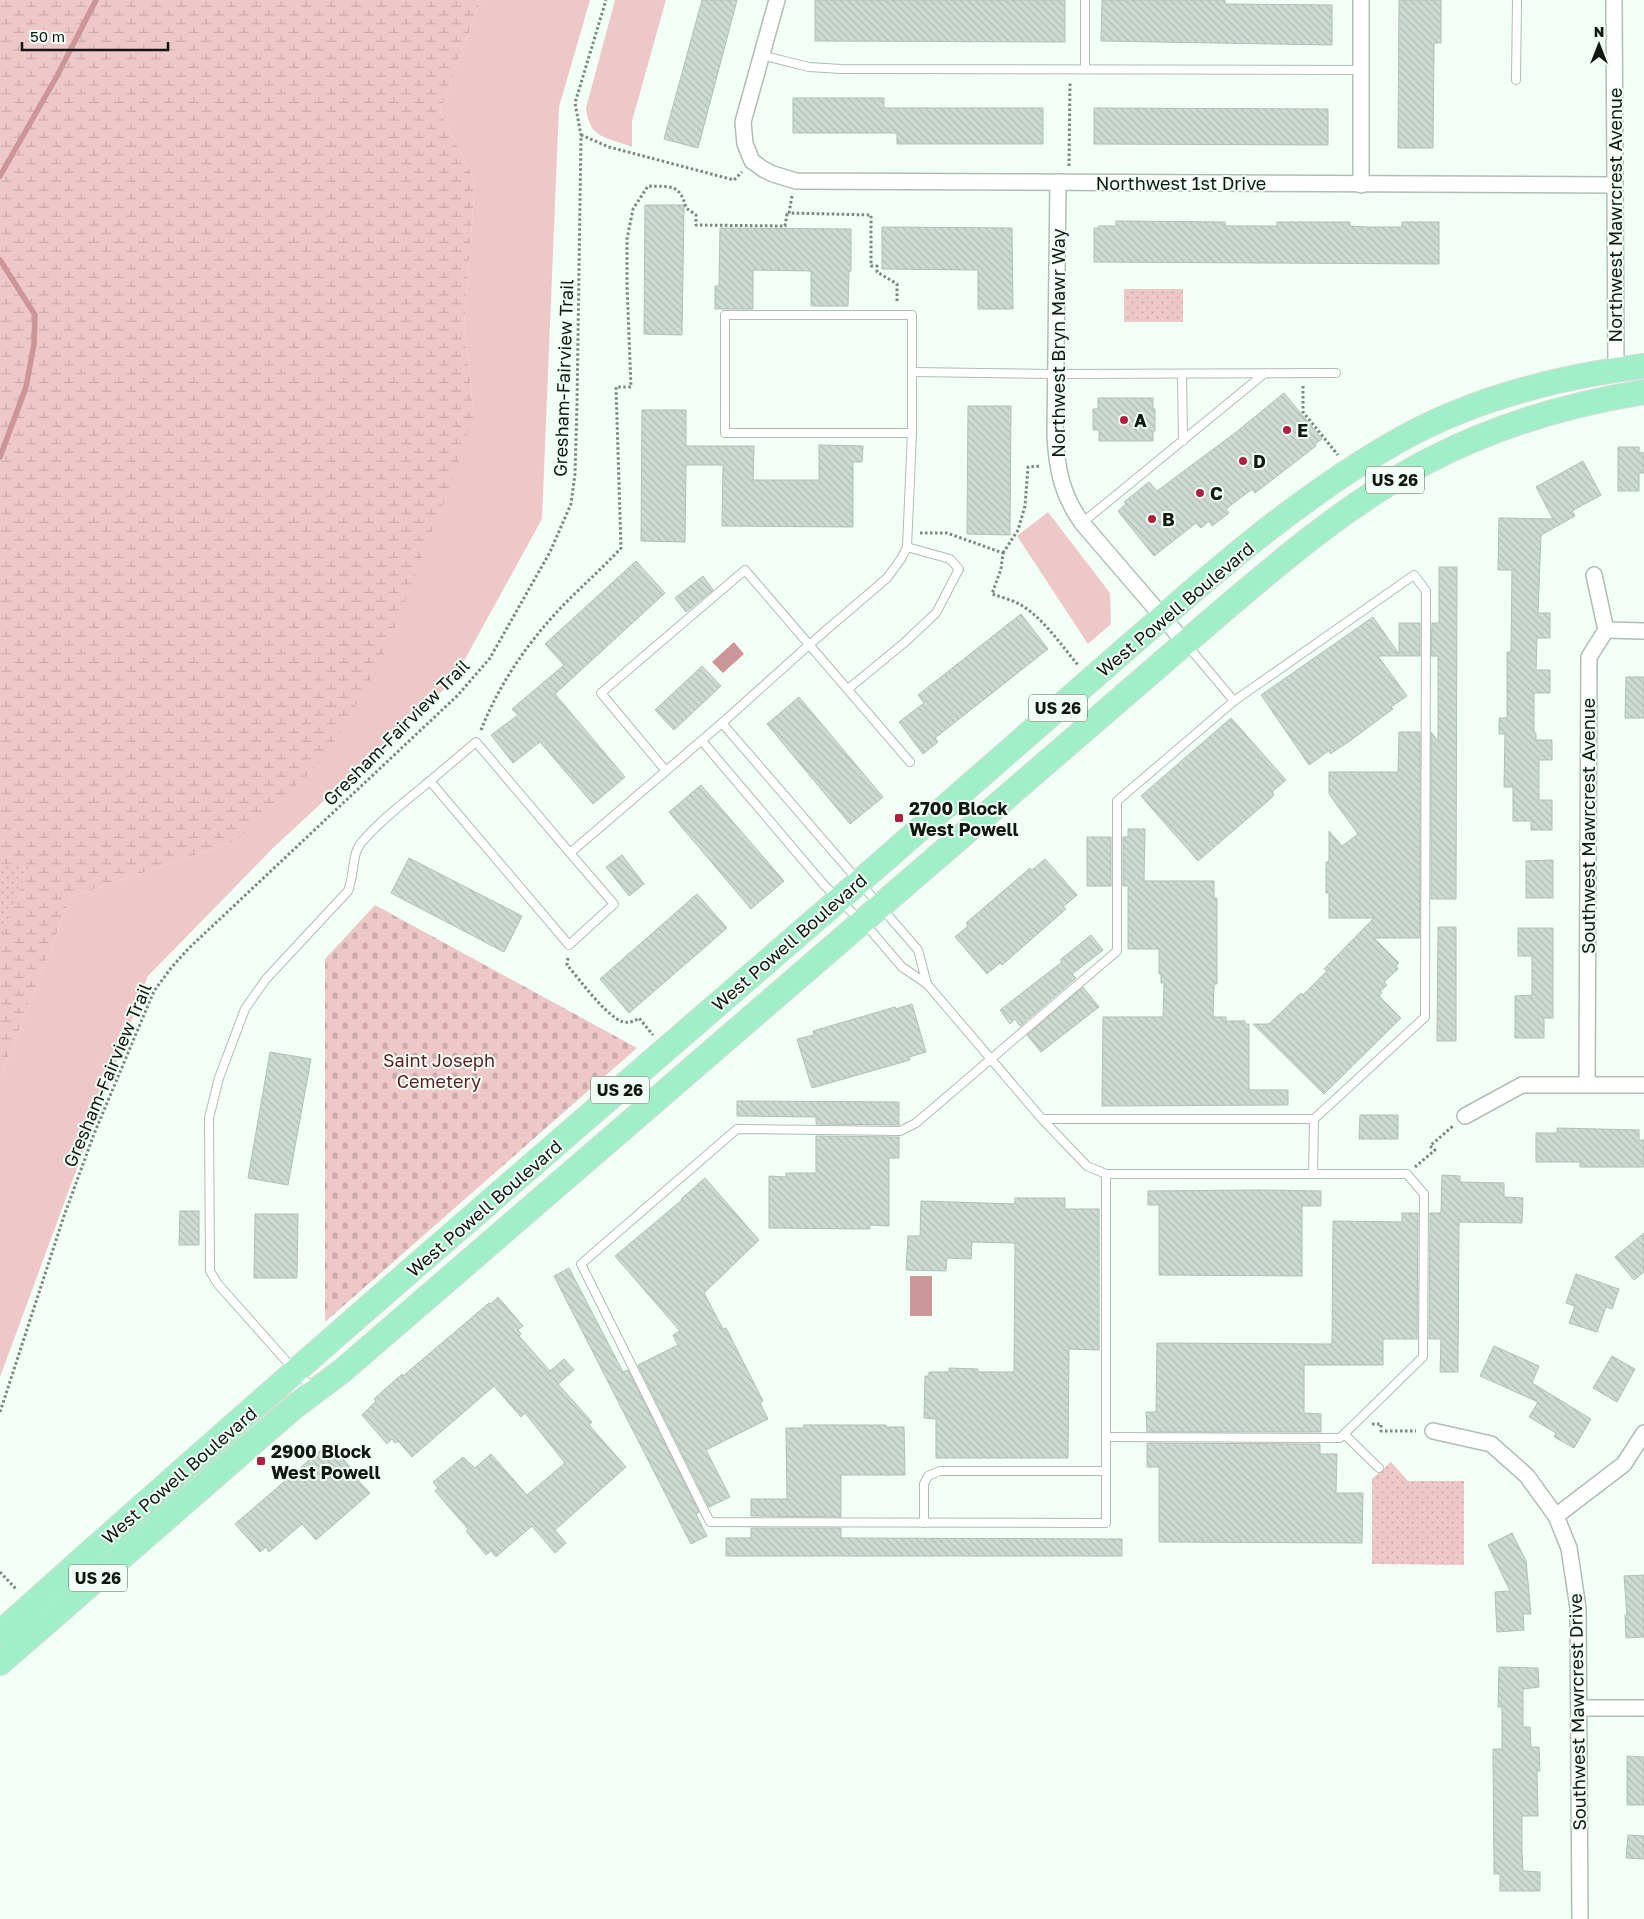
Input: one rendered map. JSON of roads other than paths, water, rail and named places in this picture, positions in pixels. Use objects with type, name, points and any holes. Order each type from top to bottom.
[{"type":"main road","name":"West Powell Boulevard","points":[[0,1633],[296,1372],[1162,617],[1253,542],[1352,470],[1402,439],[1468,408],[1509,393],[1616,369],[1644,366]]},
{"type":"main road","name":"West Powell Boulevard","points":[[0,1663],[286,1413],[342,1371],[1185,643],[1238,598],[1349,511],[1390,483],[1428,461],[1510,425],[1574,406],[1644,392]]},
{"type":"street","points":[[761,55],[776,0]]},
{"type":"street","points":[[1361,0],[1361,185]]},
{"type":"street","name":"Northwest Mawrcrest Avenue","points":[[1614,0],[1616,369]]},
{"type":"street","name":"Northwest 1st Drive","points":[[761,55],[743,122],[745,144],[752,160],[768,172],[796,181],[1615,185]]},
{"type":"street","name":"Northwest Bryn Mawr Way","points":[[1063,182],[1056,374],[1057,465],[1072,508],[1082,523],[1162,617]]},
{"type":"street","points":[[1594,575],[1606,630],[1644,630]]},
{"type":"street","points":[[1162,617],[1185,643]]},
{"type":"street","name":"Southwest Mawrcrest Avenue","points":[[1587,1084],[1589,657],[1606,630]]},
{"type":"street","points":[[1465,1116],[1522,1085],[1644,1085]]},
{"type":"street","name":"Southwest Mawrcrest Drive","points":[[1433,1431],[1490,1444],[1527,1476],[1556,1516],[1569,1548],[1578,1608],[1580,1919]]},
{"type":"street","points":[[1556,1516],[1624,1464],[1644,1433]]},
{"type":"street","points":[[1579,1708],[1644,1708]]},
{"type":"lane","points":[[1085,0],[1085,69]]},
{"type":"lane","points":[[1516,80],[1517,0]]},
{"type":"lane","points":[[761,55],[809,67],[840,69],[1360,70]]},
{"type":"lane","points":[[570,853],[702,741],[887,578],[907,547],[912,433],[912,315],[724,315],[724,433],[912,433]]},
{"type":"lane","points":[[912,372],[1056,374],[1336,373]]},
{"type":"lane","points":[[1082,523],[1265,373]]},
{"type":"lane","points":[[1182,374],[1183,441]]},
{"type":"lane","points":[[848,689],[904,643],[936,612],[959,569],[950,560],[907,547]]},
{"type":"lane","points":[[666,771],[601,692],[745,570],[910,762]]},
{"type":"lane","points":[[1042,1119],[1314,1120],[1425,1017],[1426,591],[1414,575],[1234,701],[1117,801],[1117,951],[916,1123],[900,1131],[737,1129],[581,1264],[710,1522],[1106,1523],[1106,1174]]},
{"type":"lane","points":[[1185,643],[1234,701]]},
{"type":"lane","points":[[722,723],[918,950],[927,984]]},
{"type":"lane","points":[[702,741],[825,886],[862,922],[902,967],[927,984],[1042,1119],[1087,1166],[1106,1174],[1407,1174],[1424,1194],[1423,1357],[1340,1438],[1106,1437]]},
{"type":"lane","points":[[316,1391],[296,1372],[217,1283],[210,1271],[209,1118],[219,1078],[245,1009],[266,979],[348,891],[353,880],[356,850],[365,837],[430,781],[476,742],[614,904],[569,945],[430,781]]},
{"type":"lane","points":[[1313,1174],[1314,1120]]},
{"type":"lane","points":[[1344,1434],[1379,1468]]},
{"type":"lane","points":[[924,1523],[924,1484],[928,1476],[940,1471],[1106,1471]]},
{"type":"waterway","points":[[0,176],[57,76],[96,0]]},
{"type":"waterway","points":[[0,260],[35,315],[34,344],[26,387],[0,457]]},
{"type":"place","name":"A","points":[[1124,420]]},
{"type":"place","name":"E","points":[[1287,430]]},
{"type":"place","name":"D","points":[[1243,461]]},
{"type":"place","name":"C","points":[[1200,493]]},
{"type":"place","name":"B","points":[[1152,519]]},
{"type":"place","name":"2700 Block West Powell","points":[[899,818]]},
{"type":"place","name":"2900 Block West Powell","points":[[261,1461]]},
{"type":"park label","name":"Saint Joseph Cemetery","points":[[439,1070]]}]
